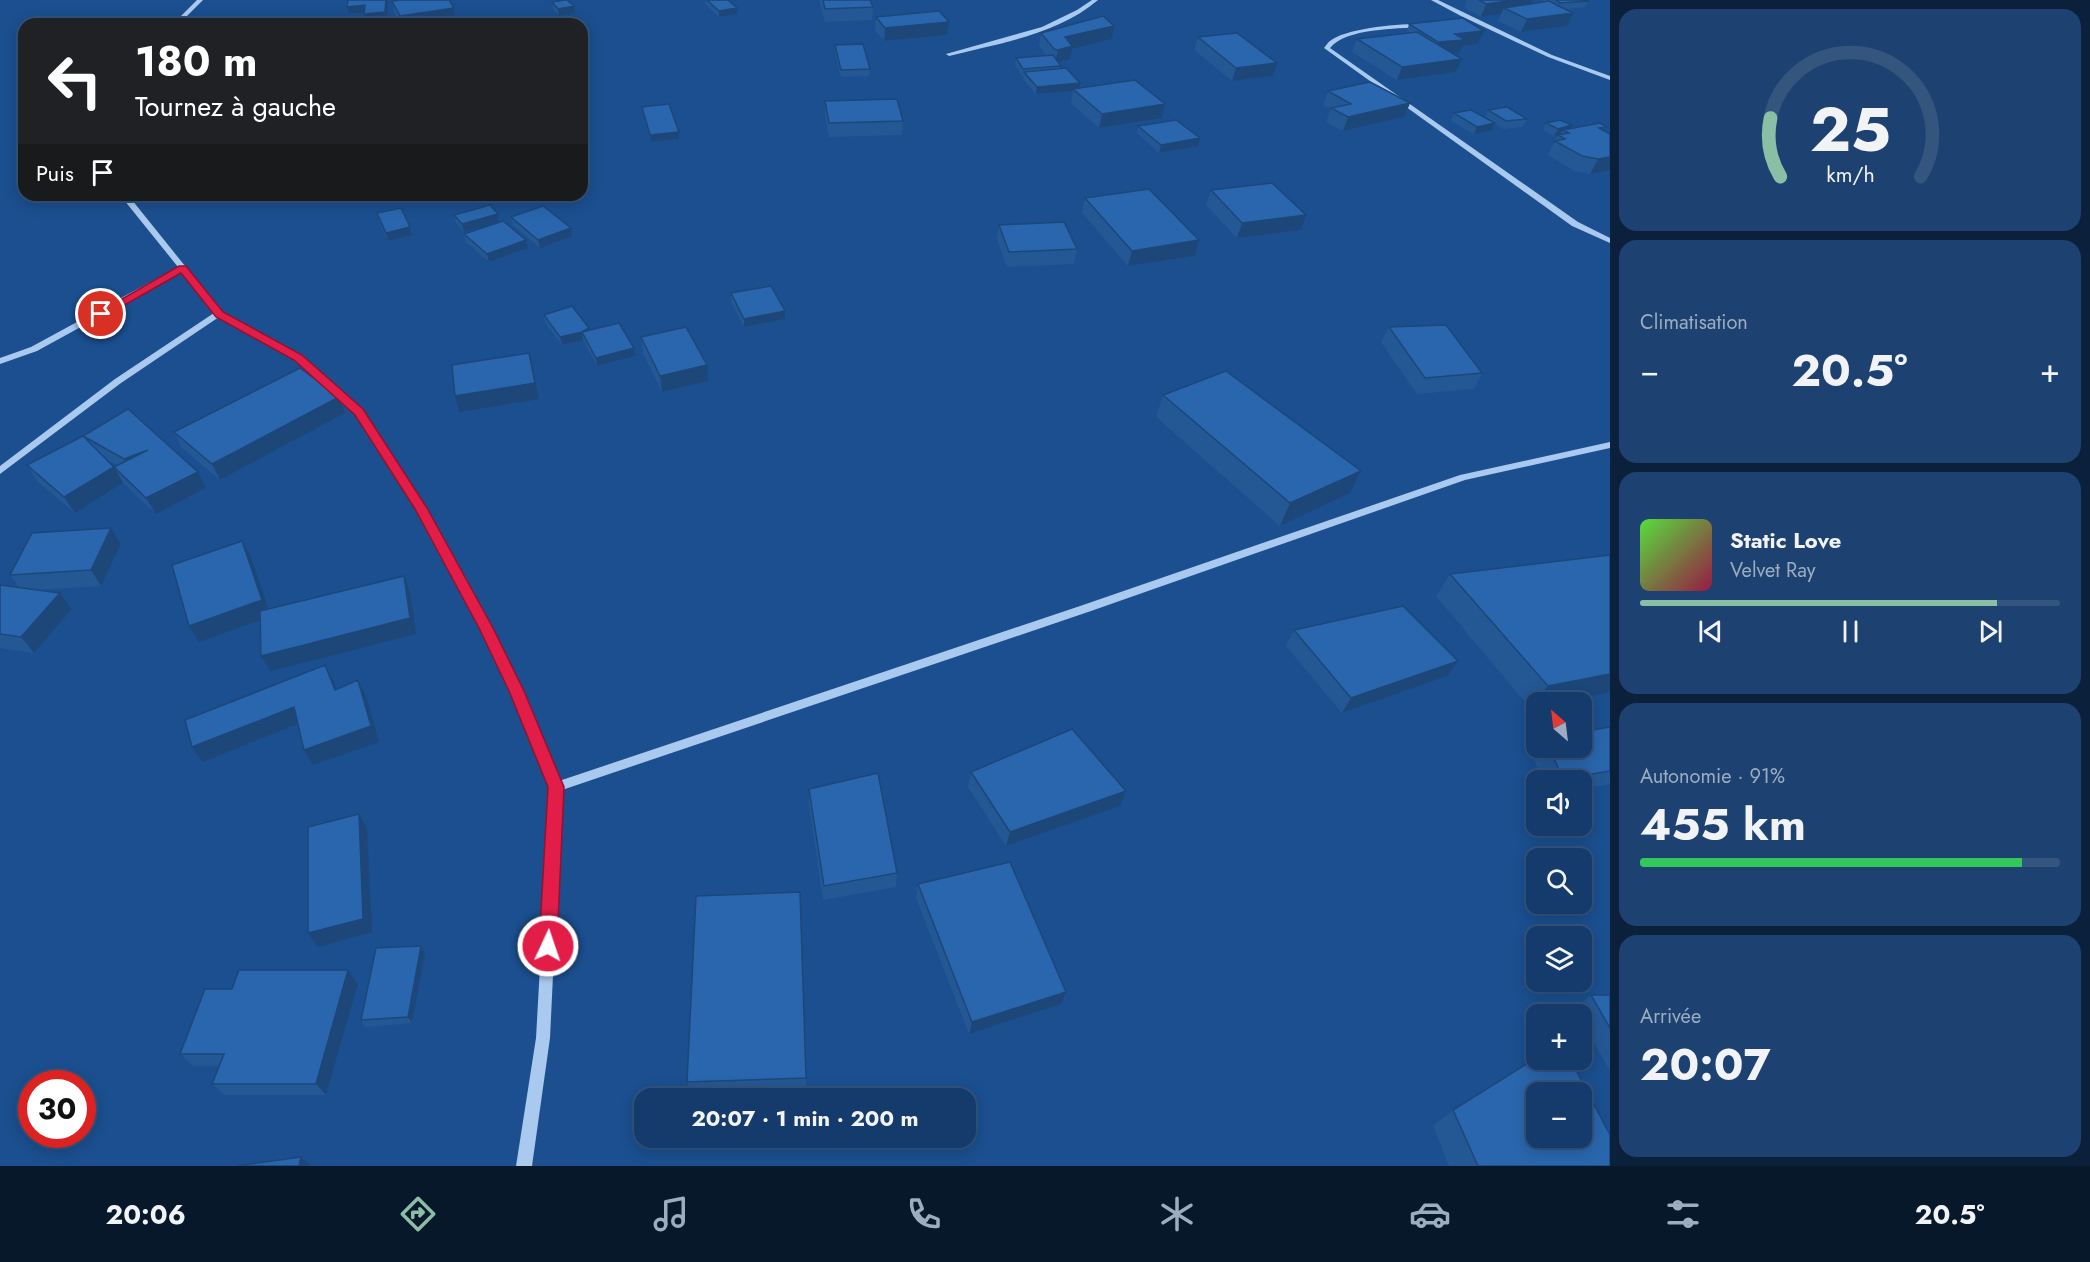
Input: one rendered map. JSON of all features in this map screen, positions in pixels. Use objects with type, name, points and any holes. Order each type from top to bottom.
[{"type":"street","points":[[182,18],[200,0]]},
{"type":"street","points":[[949,54],[1046,30],[1078,14],[1095,0]]},
{"type":"street","points":[[1434,0],[1466,18],[1537,51],[1610,78]]},
{"type":"street","points":[[1454,20],[1466,18]]},
{"type":"street","points":[[1432,23],[1341,35],[1329,43],[1327,48],[1575,224],[1610,241]]},
{"type":"street","points":[[129,201],[219,314],[298,357],[359,412],[421,508],[486,628],[516,691],[556,787],[543,1038],[524,1166]]},
{"type":"street","points":[[0,362],[34,349],[182,268]]},
{"type":"street","points":[[0,471],[118,381],[219,314]]},
{"type":"street","points":[[556,787],[1087,608],[1463,477],[1610,445]]},
{"type":"building","points":[[348,0],[386,0],[385,12],[364,14],[365,5],[347,7]]},
{"type":"building","points":[[449,0],[454,8],[400,16],[392,1]]},
{"type":"building","points":[[567,0],[574,6],[558,9],[552,2]]},
{"type":"building","points":[[707,0],[728,0],[737,8],[719,11]]},
{"type":"building","points":[[823,0],[870,0],[873,7],[825,9]]},
{"type":"building","points":[[1479,0],[1517,0],[1486,4]]},
{"type":"building","points":[[1556,0],[1587,0],[1588,1],[1560,3]]},
{"type":"building","points":[[1549,1],[1573,13],[1527,19],[1504,8]]},
{"type":"building","points":[[939,11],[949,22],[885,28],[876,17]]},
{"type":"building","points":[[1103,16],[1114,26],[1065,37],[1072,46],[1058,50],[1054,49],[1041,33]]},
{"type":"building","points":[[1463,18],[1484,31],[1455,34],[1465,40],[1438,42],[1409,24]]},
{"type":"building","points":[[1417,32],[1462,59],[1402,67],[1357,39]]},
{"type":"building","points":[[1237,33],[1277,63],[1236,68],[1198,37]]},
{"type":"building","points":[[863,44],[870,69],[841,70],[835,45]]},
{"type":"building","points":[[1053,55],[1061,66],[1023,69],[1016,58]]},
{"type":"building","points":[[1066,68],[1080,83],[1037,87],[1024,72]]},
{"type":"building","points":[[1135,80],[1165,104],[1102,114],[1073,89]]},
{"type":"building","points":[[1370,82],[1410,103],[1348,117],[1331,108],[1351,104],[1328,91]]},
{"type":"building","points":[[897,99],[903,121],[829,123],[825,101]]},
{"type":"building","points":[[669,104],[679,132],[650,135],[642,107]]},
{"type":"building","points":[[1507,107],[1527,119],[1506,121],[1488,110]]},
{"type":"building","points":[[1471,110],[1495,123],[1477,127],[1454,113]]},
{"type":"building","points":[[1176,120],[1200,138],[1161,145],[1138,126]]},
{"type":"building","points":[[1560,120],[1572,125],[1558,129],[1546,123]]},
{"type":"building","points":[[1600,123],[1607,127],[1599,128],[1610,134],[1610,157],[1598,159],[1582,156],[1555,141],[1565,139],[1558,135],[1569,133],[1563,130]]},
{"type":"building","points":[[1272,183],[1306,215],[1242,223],[1211,190]]},
{"type":"building","points":[[1149,189],[1199,240],[1132,251],[1085,198]]},
{"type":"building","points":[[490,205],[498,214],[462,224],[454,215]]},
{"type":"building","points":[[543,206],[571,228],[538,240],[511,217]]},
{"type":"building","points":[[401,208],[410,227],[386,233],[377,213]]},
{"type":"building","points":[[503,221],[526,240],[487,254],[464,234]]},
{"type":"building","points":[[1064,222],[1077,249],[1009,252],[999,225]]},
{"type":"building","points":[[771,286],[785,311],[744,319],[731,293]]},
{"type":"building","points":[[572,306],[589,328],[560,337],[544,315]]},
{"type":"building","points":[[619,323],[634,348],[596,358],[582,332]]},
{"type":"building","points":[[1446,325],[1482,373],[1425,378],[1389,327]]},
{"type":"building","points":[[686,327],[707,365],[660,376],[641,337]]},
{"type":"building","points":[[529,353],[535,383],[455,396],[452,365]]},
{"type":"building","points":[[300,368],[339,397],[212,464],[174,432]]},
{"type":"building","points":[[1226,371],[1361,471],[1290,503],[1163,395]]},
{"type":"building","points":[[128,409],[198,472],[146,498],[114,467],[148,450],[124,459],[83,436]]},
{"type":"building","points":[[83,436],[114,467],[64,497],[27,465]]},
{"type":"building","points":[[111,528],[91,570],[10,575],[32,533]]},
{"type":"building","points":[[242,541],[262,600],[189,626],[172,565]]},
{"type":"building","points":[[1610,555],[1610,674],[1548,686],[1450,574]]},
{"type":"building","points":[[404,576],[410,618],[261,656],[260,611]]},
{"type":"building","points":[[0,585],[60,593],[21,637],[0,634]]},
{"type":"building","points":[[1403,606],[1458,661],[1351,698],[1294,630]]},
{"type":"building","points":[[325,665],[335,690],[358,680],[371,726],[304,750],[294,707],[192,747],[185,720]]},
{"type":"building","points":[[1610,727],[1610,771],[1592,774],[1592,770],[1559,770],[1554,758],[1592,758],[1592,730]]},
{"type":"building","points":[[1072,729],[1126,791],[1010,832],[971,772]]},
{"type":"building","points":[[878,773],[897,873],[824,886],[809,789]]},
{"type":"building","points":[[359,814],[363,919],[308,933],[308,827]]},
{"type":"building","points":[[1010,862],[1066,992],[972,1022],[918,884]]},
{"type":"building","points":[[800,892],[806,1078],[687,1082],[696,896]]},
{"type":"building","points":[[421,946],[408,1017],[361,1020],[376,948]]},
{"type":"building","points":[[239,970],[348,970],[316,1084],[212,1084],[224,1054],[180,1054],[205,989],[232,989]]},
{"type":"building","points":[[1591,995],[1610,995],[1610,1028]]},
{"type":"building","points":[[1526,1064],[1526,1070],[1576,1070],[1582,1082],[1526,1082],[1526,1148],[1592,1148],[1592,1101],[1610,1135],[1610,1166],[1478,1166],[1453,1110]]},
{"type":"building","points":[[301,1157],[299,1166],[236,1166]]},
{"type":"route","points":[[101,314],[182,268],[219,314],[298,357],[359,412],[421,508],[486,628],[516,691],[556,787],[548,946]]}]
